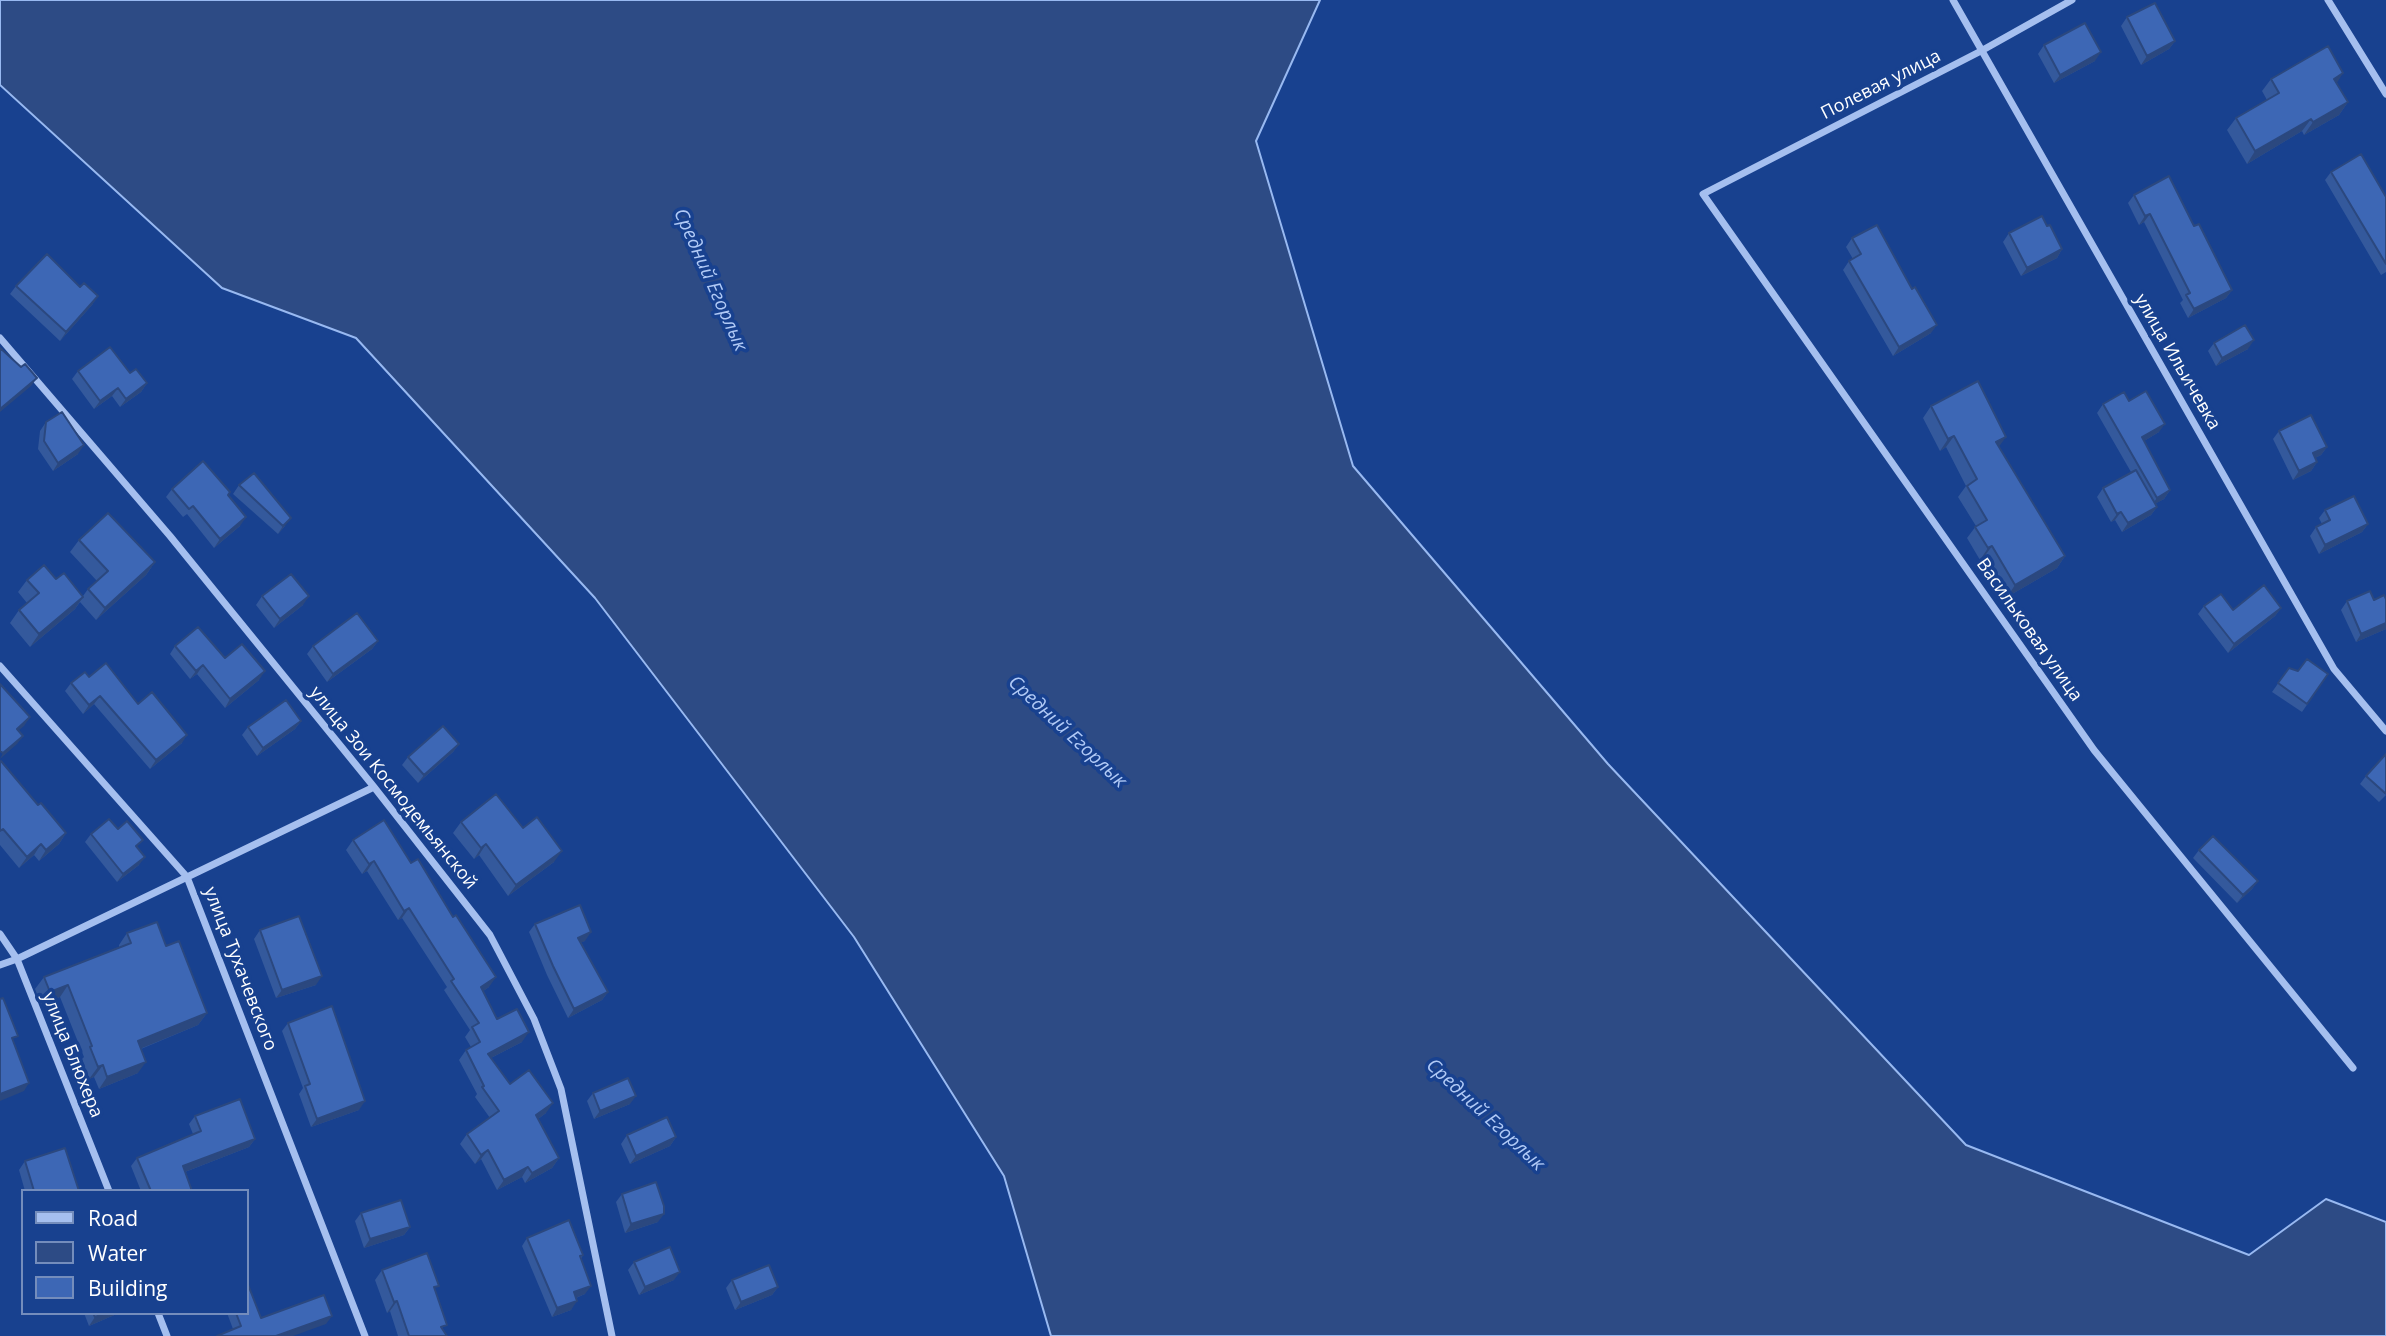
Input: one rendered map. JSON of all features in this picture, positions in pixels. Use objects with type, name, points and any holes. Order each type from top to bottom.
[{"type":"street","name":"улица Ильичевка","points":[[1953,0],[2334,669],[2386,731]]},
{"type":"street","name":"Полевая улица","points":[[1703,194],[1981,51],[2072,0]]},
{"type":"street","points":[[2328,0],[2386,94]]},
{"type":"street","name":"Васильковая улица","points":[[1703,194],[2094,750],[2353,1068]]},
{"type":"street","name":"улица Зои Космодемьянской","points":[[0,338],[170,536],[374,787],[490,935],[534,1019],[561,1089],[612,1336]]},
{"type":"street","name":"улица Тухачевского","points":[[0,666],[187,877],[365,1336]]},
{"type":"street","points":[[0,965],[374,787]]},
{"type":"street","name":"улица Блюхера","points":[[0,934],[17,959],[108,1189]]},
{"type":"street","points":[[159,1315],[167,1336]]},
{"type":"water","name":"Средний Егорлык","points":[[0,0],[1320,0],[1256,141],[1353,466],[1608,764],[1966,1145],[2249,1255],[2326,1199],[2386,1222],[2386,1336],[1051,1336],[1004,1176],[854,937],[595,598],[356,338],[222,288],[0,85]]},
{"type":"building","points":[[2155,3],[2175,41],[2147,56],[2127,17]]},
{"type":"building","points":[[2085,23],[2101,52],[2060,75],[2044,45]]},
{"type":"building","points":[[2328,46],[2343,73],[2334,79],[2348,102],[2313,122],[2311,119],[2255,151],[2236,118],[2279,93],[2271,79]]},
{"type":"building","points":[[2361,154],[2386,197],[2386,264],[2331,172]]},
{"type":"building","points":[[2169,176],[2194,226],[2199,224],[2232,290],[2194,309],[2186,295],[2190,293],[2150,214],[2145,216],[2134,195]]},
{"type":"building","points":[[2042,216],[2047,226],[2050,225],[2062,249],[2027,268],[2009,233]]},
{"type":"building","points":[[1877,225],[1912,289],[1915,287],[1937,325],[1899,347],[1849,261],[1861,254],[1852,238]]},
{"type":"building","points":[[47,254],[80,287],[84,283],[98,296],[66,332],[16,286]]},
{"type":"building","points":[[2245,325],[2254,340],[2222,358],[2214,343]]},
{"type":"building","points":[[110,347],[130,373],[136,369],[147,383],[126,399],[118,388],[100,401],[78,371]]},
{"type":"building","points":[[0,348],[21,367],[25,364],[37,378],[0,409]]},
{"type":"building","points":[[1978,381],[2006,437],[1996,442],[2065,556],[2015,585],[1992,546],[1988,548],[1975,527],[1987,520],[1967,486],[1977,479],[1954,436],[1948,439],[1931,406]]},
{"type":"building","points":[[2146,391],[2165,424],[2142,437],[2170,490],[2157,498],[2103,404],[2124,392],[2129,401]]},
{"type":"building","points":[[62,412],[84,445],[58,463],[44,441],[46,422]]},
{"type":"building","points":[[2311,415],[2327,447],[2313,453],[2317,462],[2299,471],[2279,431]]},
{"type":"building","points":[[203,461],[230,492],[228,495],[246,517],[220,539],[193,506],[189,509],[172,489]]},
{"type":"building","points":[[2136,470],[2157,507],[2128,523],[2121,512],[2117,514],[2103,488]]},
{"type":"building","points":[[254,473],[291,518],[283,526],[239,485]]},
{"type":"building","points":[[2354,496],[2368,524],[2325,545],[2316,527],[2330,520],[2325,510]]},
{"type":"building","points":[[108,513],[155,562],[105,608],[88,589],[108,571],[79,540]]},
{"type":"building","points":[[44,565],[56,579],[64,573],[83,597],[39,634],[19,610],[39,593],[27,580]]},
{"type":"building","points":[[291,574],[309,596],[280,619],[262,596]]},
{"type":"building","points":[[2264,585],[2281,608],[2234,644],[2204,606],[2221,594],[2233,610]]},
{"type":"building","points":[[2370,591],[2374,600],[2384,595],[2386,599],[2386,623],[2361,634],[2347,601]]},
{"type":"building","points":[[357,613],[378,641],[333,674],[313,646]]},
{"type":"building","points":[[198,627],[225,658],[242,644],[265,671],[230,699],[203,665],[196,671],[175,646]]},
{"type":"building","points":[[2307,659],[2328,674],[2307,704],[2278,683],[2289,668],[2298,671]]},
{"type":"building","points":[[106,663],[138,704],[152,692],[187,735],[156,760],[100,696],[89,705],[71,683],[85,672],[89,677]]},
{"type":"building","points":[[0,684],[30,717],[17,729],[23,736],[3,753],[0,751]]},
{"type":"building","points":[[286,700],[301,721],[263,748],[248,727]]},
{"type":"building","points":[[443,726],[459,744],[424,775],[408,757]]},
{"type":"building","points":[[2386,754],[2386,793],[2385,793],[2366,776]]},
{"type":"building","points":[[1,761],[66,833],[46,850],[41,844],[27,857],[3,829],[0,831]]},
{"type":"building","points":[[496,794],[523,828],[537,817],[562,851],[516,885],[486,844],[481,848],[461,822]]},
{"type":"building","points":[[109,819],[118,829],[127,821],[143,840],[136,846],[145,857],[123,874],[91,834]]},
{"type":"building","points":[[384,820],[411,863],[418,859],[453,917],[456,915],[496,977],[481,987],[497,1019],[517,1009],[529,1032],[488,1054],[510,1084],[529,1070],[553,1103],[536,1115],[559,1158],[532,1173],[528,1167],[504,1180],[488,1150],[481,1155],[467,1134],[499,1111],[482,1087],[484,1086],[466,1050],[480,1042],[472,1027],[479,1023],[409,908],[404,911],[374,861],[369,864],[353,840]]},
{"type":"building","points":[[2213,836],[2258,881],[2243,895],[2199,850]]},
{"type":"building","points":[[580,905],[591,932],[578,938],[608,992],[574,1009],[535,924]]},
{"type":"building","points":[[299,916],[322,976],[282,990],[260,930]]},
{"type":"building","points":[[157,922],[166,946],[179,941],[207,1013],[138,1041],[146,1062],[107,1077],[103,1065],[98,1067],[68,985],[50,992],[44,977],[131,943],[127,933]]},
{"type":"building","points":[[3,998],[18,1036],[12,1038],[29,1083],[0,1094],[0,999]]},
{"type":"building","points":[[332,1006],[365,1101],[317,1119],[305,1086],[310,1084],[288,1023]]},
{"type":"building","points":[[628,1078],[636,1096],[600,1111],[593,1093]]},
{"type":"building","points":[[240,1099],[255,1139],[183,1166],[191,1189],[150,1189],[137,1158],[201,1131],[195,1116]]},
{"type":"building","points":[[667,1117],[676,1137],[636,1156],[627,1135]]},
{"type":"building","points":[[65,1148],[78,1189],[33,1189],[25,1161]]},
{"type":"building","points":[[656,1182],[664,1214],[631,1224],[622,1194]]},
{"type":"building","points":[[401,1200],[410,1227],[370,1239],[361,1213]]},
{"type":"building","points":[[569,1220],[583,1255],[580,1256],[591,1286],[574,1292],[577,1301],[557,1308],[527,1238]]},
{"type":"building","points":[[670,1247],[680,1272],[645,1287],[634,1262]]},
{"type":"building","points":[[427,1253],[439,1286],[434,1287],[447,1325],[441,1327],[447,1336],[409,1336],[397,1301],[394,1302],[382,1270]]},
{"type":"building","points":[[769,1265],[778,1287],[741,1302],[732,1280]]},
{"type":"building","points":[[248,1285],[261,1318],[324,1295],[332,1316],[276,1336],[217,1336],[241,1326],[237,1315],[248,1315]]}]
